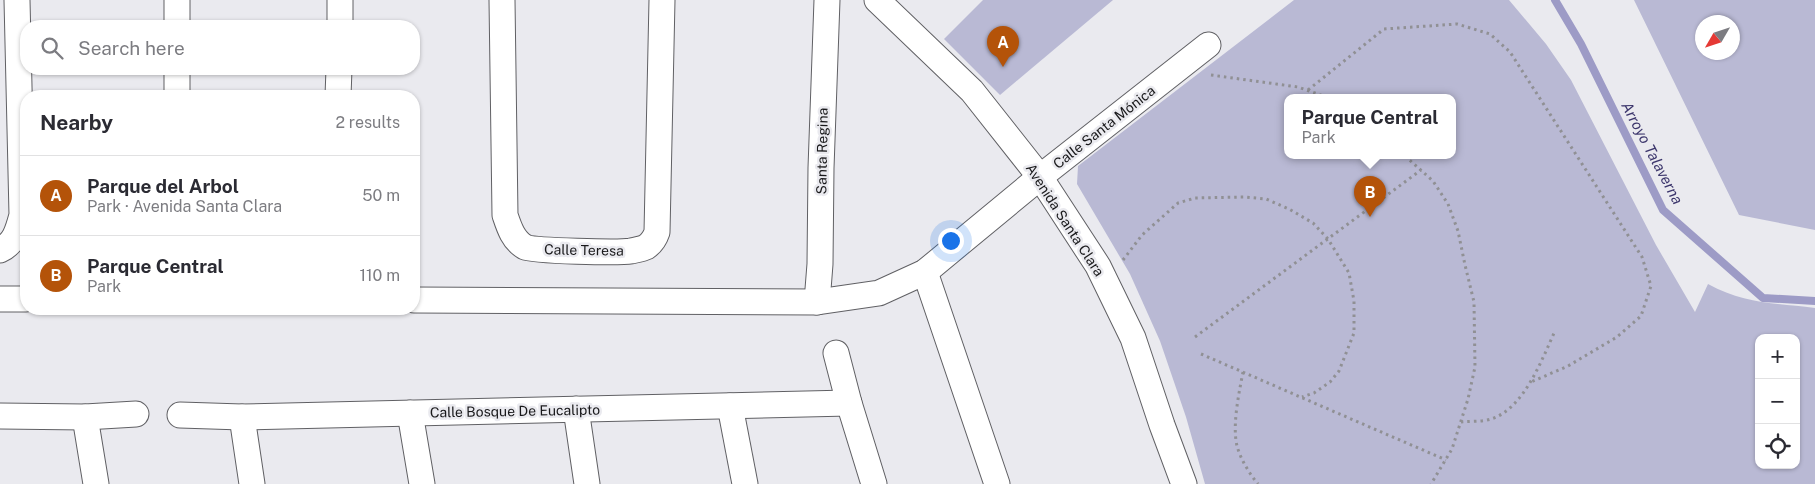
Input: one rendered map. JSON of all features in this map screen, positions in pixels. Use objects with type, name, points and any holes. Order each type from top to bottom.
[{"type":"street","points":[[17,0],[20,129]]},
{"type":"street","points":[[177,0],[177,20]]},
{"type":"street","points":[[340,0],[340,20]]},
{"type":"street","name":"Calle Teresa","points":[[502,0],[506,215],[509,230],[526,247],[630,251],[645,247],[654,240],[658,232],[662,0]]},
{"type":"street","name":"Santa Regina","points":[[816,302],[820,264],[821,168],[827,0]]},
{"type":"street","name":"Avenida Santa Clara","points":[[877,0],[972,91],[1040,177],[1098,266],[1133,338],[1184,484]]},
{"type":"street","name":"Calle Santa Mónica","points":[[420,300],[816,302],[879,293],[925,272],[1040,177],[1208,45]]},
{"type":"street","points":[[177,75],[177,90]]},
{"type":"street","points":[[338,90],[339,75]]},
{"type":"street","points":[[0,250],[6,247],[16,236],[20,222]]},
{"type":"street","points":[[925,272],[997,484]]},
{"type":"street","points":[[0,299],[20,299]]},
{"type":"street","points":[[836,353],[874,484]]},
{"type":"street","name":"Calle Bosque De Eucalipto","points":[[180,415],[242,417],[849,403]]},
{"type":"street","points":[[730,406],[745,484]]},
{"type":"street","points":[[576,409],[587,484]]},
{"type":"street","points":[[410,413],[422,484]]},
{"type":"street","points":[[0,416],[85,417],[136,414]]},
{"type":"street","points":[[85,417],[96,484]]},
{"type":"street","points":[[242,417],[252,484]]},
{"type":"path","points":[[1308,90],[1384,29],[1457,24],[1490,34],[1510,52],[1642,257],[1651,286],[1641,316],[1617,337],[1568,366],[1531,382]]},
{"type":"path","points":[[1173,72],[1230,77],[1298,87],[1318,94]]},
{"type":"path","points":[[1408,159],[1432,181],[1448,204],[1458,231],[1464,265],[1474,302],[1476,367],[1452,448],[1432,483]]},
{"type":"path","points":[[1195,338],[1421,170]]},
{"type":"path","points":[[1105,282],[1142,235],[1178,203],[1195,198],[1245,197],[1266,199],[1289,209],[1313,223],[1328,239],[1349,273],[1354,301],[1354,333],[1339,371],[1330,382],[1314,393],[1302,397]]},
{"type":"path","points":[[1461,422],[1491,419],[1509,410],[1531,382],[1555,331]]},
{"type":"path","points":[[1201,354],[1446,460]]},
{"type":"path","points":[[1243,372],[1238,398],[1237,446],[1250,474],[1258,484]]},
{"type":"shaded area","points":[[983,0],[1113,0],[1000,95],[944,39]]},
{"type":"shaded area","points":[[1294,0],[1509,0],[1546,44],[1571,80],[1656,245],[1695,312],[1708,284],[1721,291],[1747,299],[1815,308],[1815,484],[1205,484],[1186,417],[1160,341],[1130,274],[1077,184],[1078,166]]},
{"type":"shaded area","points":[[1634,0],[1815,0],[1815,230],[1739,215]]},
{"type":"waterway","name":"Arroyo Talaverna","points":[[1555,0],[1581,44],[1663,210],[1763,298],[1815,301]]},
{"type":"place","name":"Parque del Arbol","points":[[1003,67]]},
{"type":"place","name":"Parque Central","points":[[1370,217]]}]
